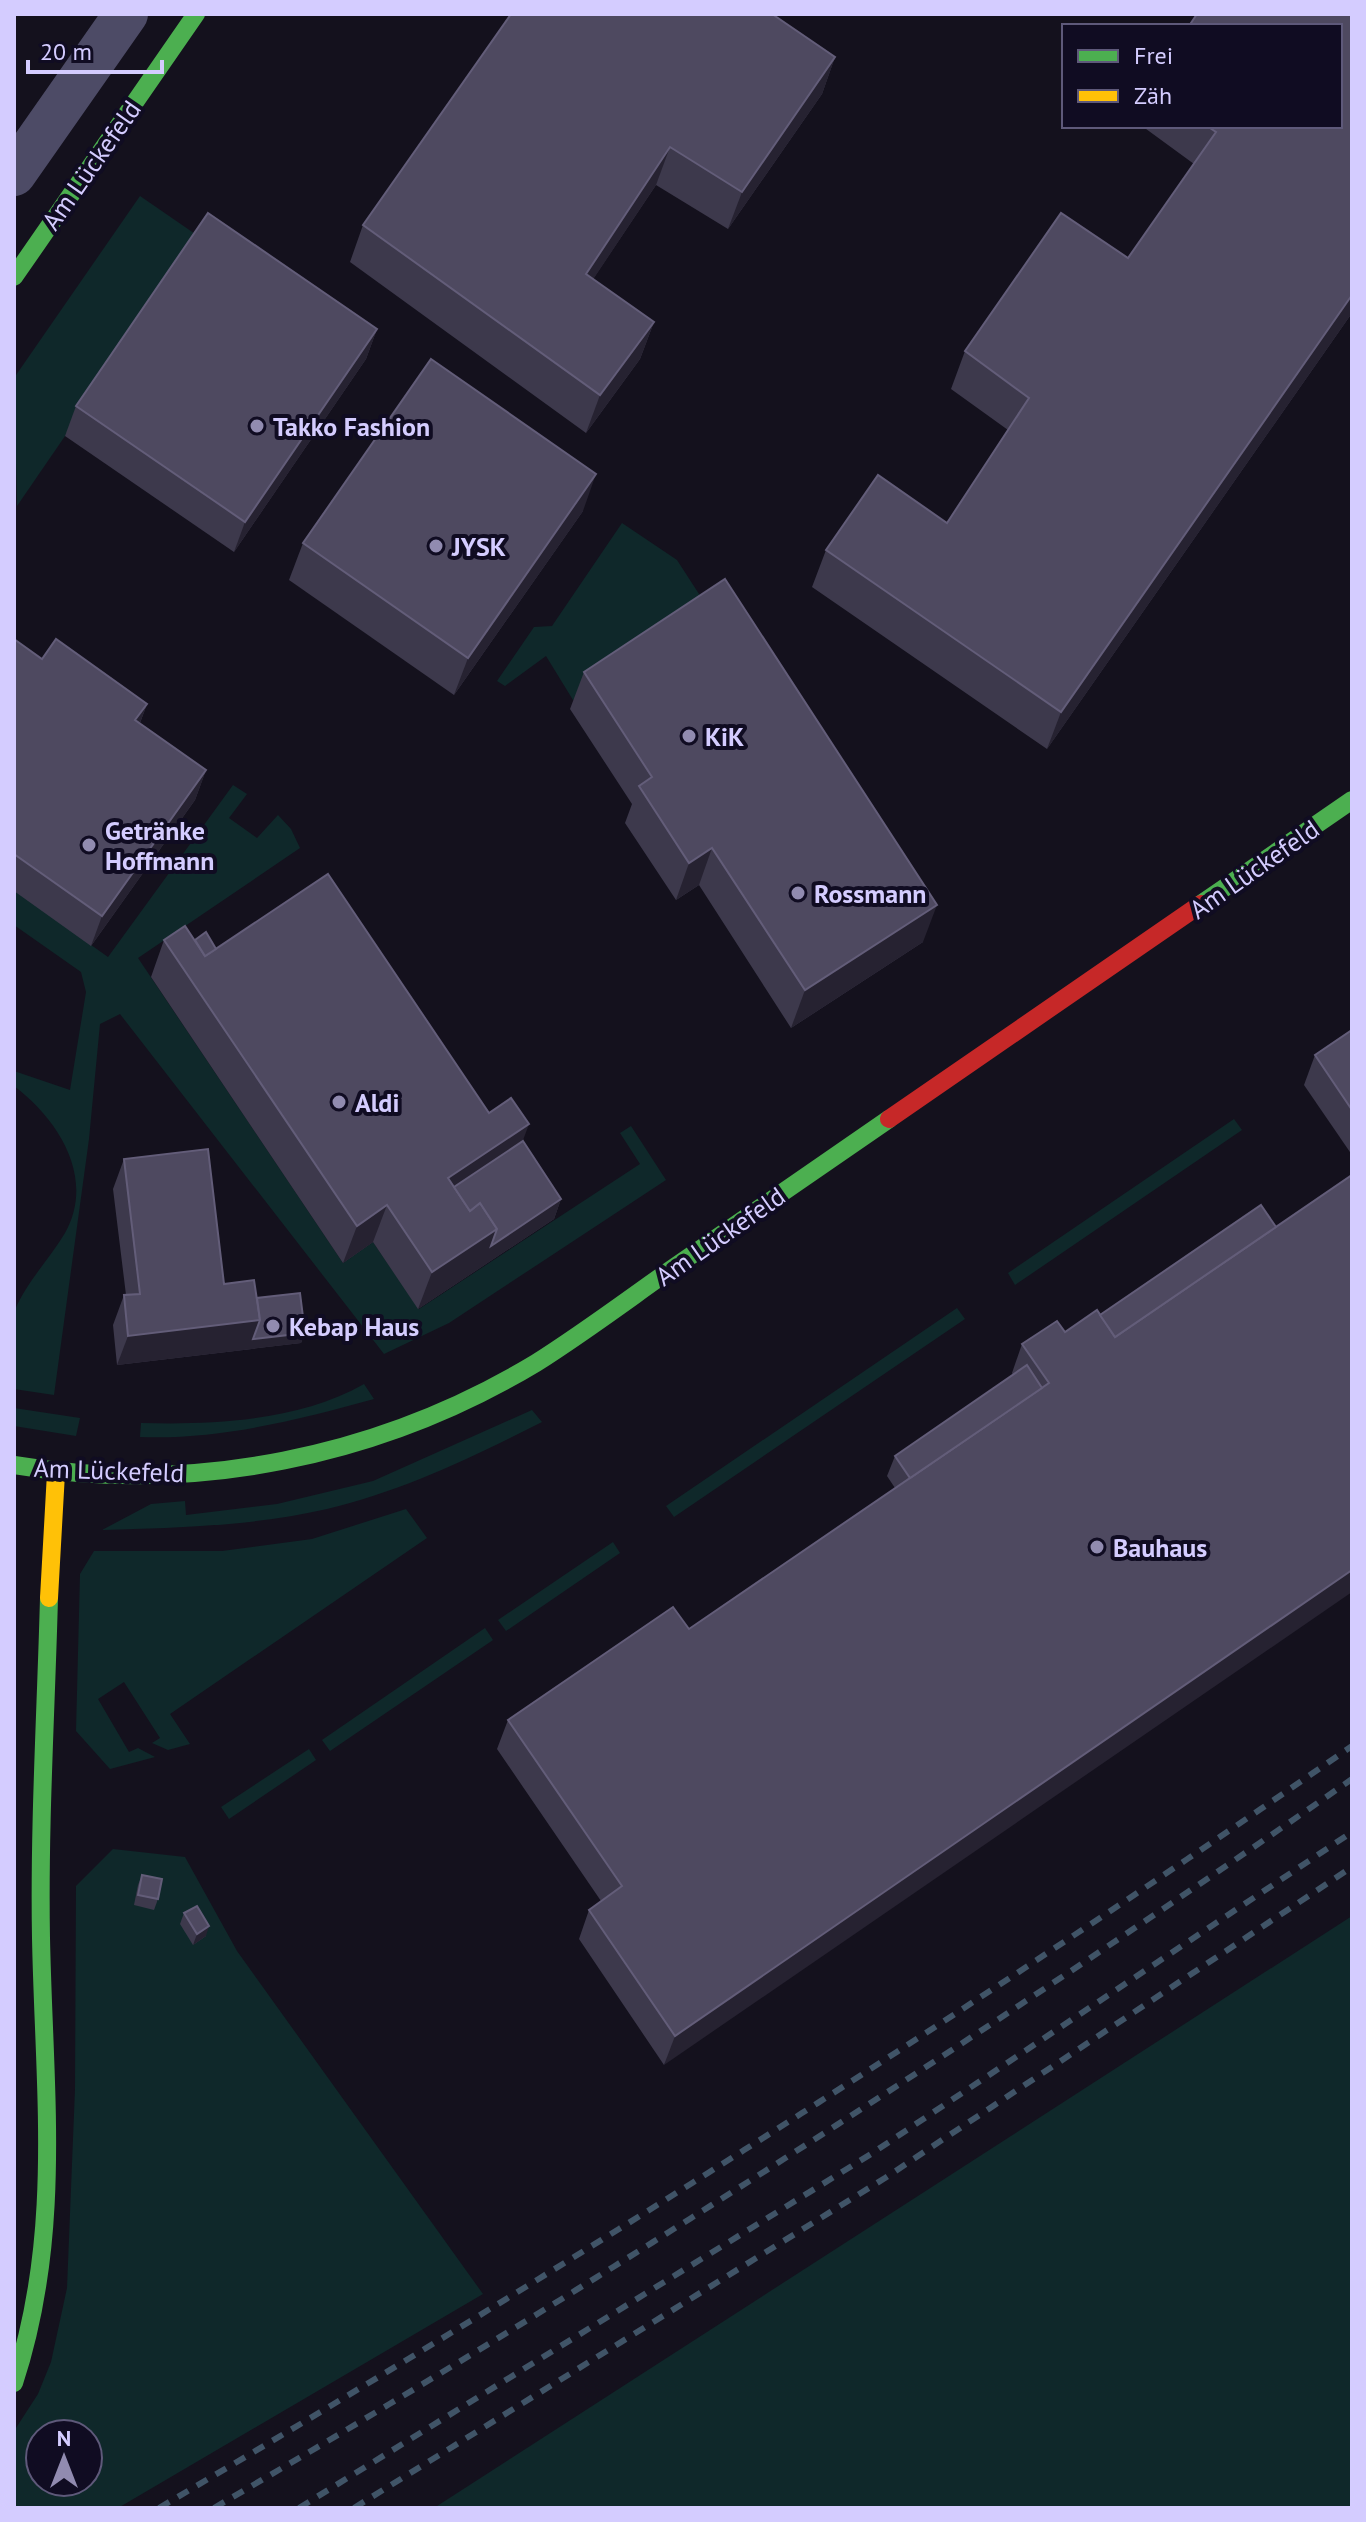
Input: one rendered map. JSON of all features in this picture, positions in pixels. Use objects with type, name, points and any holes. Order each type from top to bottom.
[{"type":"street","points":[[14,174],[126,14]]},
{"type":"street","name":"Am Lückefeld","points":[[14,277],[196,14]]},
{"type":"street","name":"Am Lückefeld","points":[[14,1465],[56,1473],[183,1475],[280,1464],[349,1448],[409,1428],[482,1394],[550,1353],[1352,800]]},
{"type":"street","points":[[14,2383],[28,2349],[40,2296],[45,2221],[43,1807],[48,1553],[56,1473]]},
{"type":"green space","points":[[140,196],[201,238],[17,506],[14,378]]},
{"type":"green space","points":[[622,523],[677,560],[710,611],[573,700],[546,656],[505,686],[497,681],[534,627],[552,626]]},
{"type":"green space","points":[[233,785],[247,794],[229,818],[257,838],[278,815],[291,829],[300,848],[138,958],[343,1263],[373,1242],[419,1309],[640,1164],[620,1133],[631,1126],[666,1180],[449,1323],[384,1354],[120,1014],[100,1024],[89,1139],[54,1395],[14,1389],[12,1337],[15,1310],[25,1290],[65,1233],[74,1212],[76,1191],[68,1151],[45,1115],[14,1086],[14,1071],[70,1090],[86,992],[81,972],[14,925],[14,890],[108,957]]},
{"type":"green space","points":[[1234,1119],[1242,1130],[1015,1285],[1008,1273]]},
{"type":"green space","points":[[957,1308],[965,1319],[674,1517],[666,1506]]},
{"type":"green space","points":[[364,1384],[374,1399],[316,1414],[229,1432],[140,1437],[141,1423],[198,1423],[256,1418],[312,1406]]},
{"type":"green space","points":[[14,1408],[80,1418],[76,1436],[14,1426]]},
{"type":"green space","points":[[532,1410],[542,1422],[437,1472],[355,1502],[299,1515],[243,1523],[102,1530],[151,1504],[185,1501],[186,1515],[277,1504],[373,1481]]},
{"type":"green space","points":[[406,1509],[427,1538],[170,1714],[190,1744],[168,1750],[152,1743],[160,1738],[124,1682],[98,1699],[129,1752],[138,1748],[155,1757],[110,1769],[76,1731],[80,1574],[94,1551],[222,1551],[312,1539]]},
{"type":"green space","points":[[613,1542],[620,1553],[506,1631],[498,1620]]},
{"type":"green space","points":[[485,1628],[493,1640],[330,1751],[322,1740]]},
{"type":"green space","points":[[309,1749],[316,1760],[229,1819],[221,1807]]},
{"type":"green space","points":[[113,1849],[185,1857],[237,1951],[483,2294],[118,2508],[14,2508],[14,2431],[38,2394],[51,2362],[67,2288],[75,2089],[76,1886]]},
{"type":"green space","points":[[1352,1916],[1352,2508],[434,2508]]},
{"type":"building","points":[[511,14],[772,14],[835,57],[742,192],[670,147],[586,274],[654,322],[600,395],[363,225]]},
{"type":"building","points":[[1197,14],[1352,14],[1352,295],[1061,712],[826,550],[878,475],[947,523],[1029,398],[965,351],[1061,213],[1128,258],[1216,132],[1210,128],[1342,128],[1342,24],[1190,24]]},
{"type":"building","points":[[208,213],[377,329],[245,522],[76,406]]},
{"type":"building","name":"JYSK","points":[[431,359],[596,474],[468,658],[303,543]]},
{"type":"building","points":[[725,579],[937,905],[805,990],[712,848],[689,863],[639,786],[652,777],[584,672]]},
{"type":"building","name":"Getränke Hoffmann","points":[[14,639],[42,659],[56,639],[147,704],[135,720],[206,770],[102,916],[14,854]]},
{"type":"building","name":"Aldi","points":[[328,874],[489,1113],[511,1098],[529,1124],[448,1178],[470,1211],[480,1203],[497,1229],[432,1272],[387,1205],[357,1226],[164,940],[185,926],[205,956]]},
{"type":"building","points":[[206,932],[216,949],[205,956],[195,940]]},
{"type":"building","points":[[1352,1030],[1352,1110],[1315,1055]]},
{"type":"building","points":[[523,1141],[561,1199],[491,1246],[497,1229],[480,1203],[470,1211],[454,1187]]},
{"type":"building","points":[[208,1149],[224,1284],[254,1280],[260,1320],[128,1336],[124,1295],[140,1294],[124,1159]]},
{"type":"building","name":"Bauhaus","points":[[1352,1175],[1352,1570],[675,2036],[589,1910],[622,1886],[508,1720],[673,1607],[689,1629],[1049,1383],[1022,1344],[1057,1321],[1065,1332],[1097,1310],[1115,1337]]},
{"type":"building","points":[[1261,1205],[1276,1227],[1115,1337],[1100,1315]]},
{"type":"building","points":[[300,1293],[305,1333],[253,1339],[260,1320],[257,1298]]},
{"type":"building","points":[[1027,1365],[1042,1388],[910,1478],[895,1456]]},
{"type":"building","points":[[142,1875],[162,1879],[158,1899],[138,1895]]},
{"type":"building","points":[[197,1906],[209,1926],[197,1934],[184,1913]]},
{"type":"railway","points":[[159,2508],[462,2326],[763,2138],[1059,1945],[1352,1746]]},
{"type":"railway","points":[[214,2508],[504,2334],[790,2155],[1073,1969],[1352,1779]]},
{"type":"railway","points":[[299,2508],[871,2154],[1352,1832]]},
{"type":"railway","points":[[354,2508],[885,2178],[1352,1867]]},
{"type":"traffic: fast","points":[[14,277],[196,14]]},
{"type":"traffic: fast","points":[[1201,904],[1352,800]]},
{"type":"traffic: fast","points":[[14,1465],[82,1473],[150,1475],[217,1471],[284,1460],[350,1444],[414,1423],[476,1396],[536,1363],[889,1119]]},
{"type":"traffic: fast","points":[[14,2383],[29,2327],[45,2217],[47,2107],[41,1896],[49,1598]]},
{"type":"traffic: slow","points":[[49,1598],[56,1473]]},
{"type":"traffic: jam","points":[[889,1119],[1201,904]]},
{"type":"place","name":"Takko Fashion","points":[[257,426]]},
{"type":"place","name":"JYSK","points":[[436,546]]},
{"type":"place","name":"KiK","points":[[689,736]]},
{"type":"place","name":"Getränke Hoffmann","points":[[89,845]]},
{"type":"place","name":"Rossmann","points":[[798,893]]},
{"type":"place","name":"Aldi","points":[[339,1102]]},
{"type":"place","name":"Kebap Haus","points":[[273,1326]]},
{"type":"place","name":"Bauhaus","points":[[1097,1547]]}]
